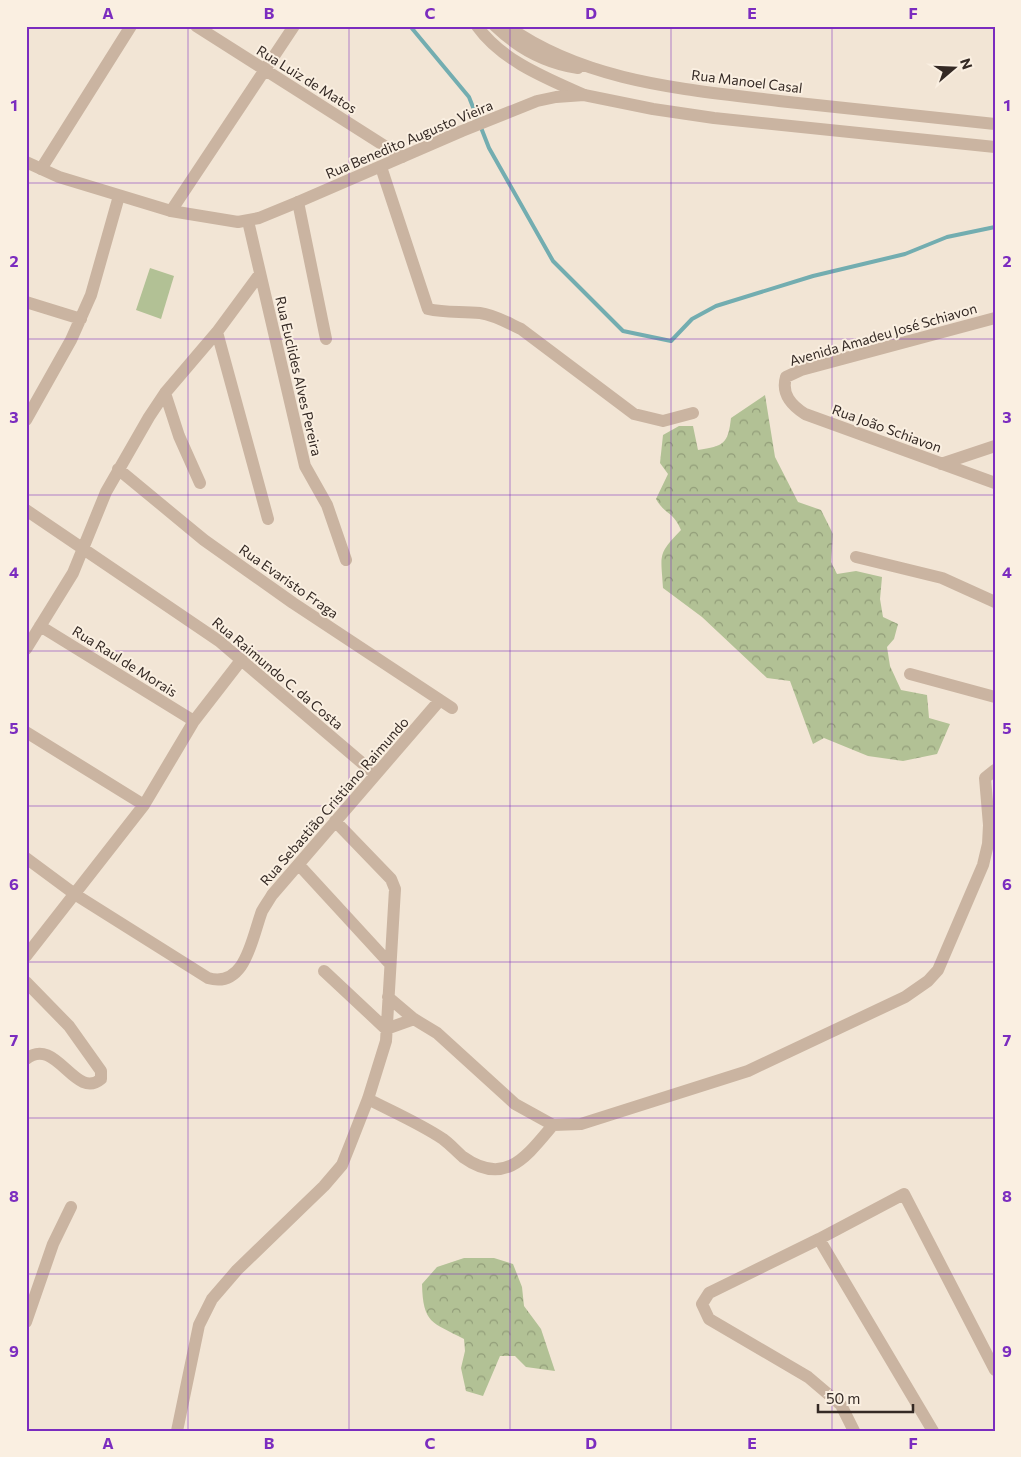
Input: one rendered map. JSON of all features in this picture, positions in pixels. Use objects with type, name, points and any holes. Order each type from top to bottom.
[{"type":"street","points":[[41,169],[131,26]]},
{"type":"street","name":"Rua Luiz de Matos","points":[[196,26],[402,157]]},
{"type":"street","points":[[170,211],[294,26]]},
{"type":"street","points":[[477,26],[484,36],[508,56],[550,80],[584,95],[644,108],[714,118],[995,147]]},
{"type":"street","points":[[495,26],[508,39],[533,55],[556,64],[597,71]]},
{"type":"street","name":"Rua Manoel Casal","points":[[507,26],[529,41],[597,71],[654,85],[995,124]]},
{"type":"street","name":"Rua Benedito Augusto Vieira","points":[[248,221],[298,202],[537,101],[556,97],[584,95]]},
{"type":"street","points":[[26,162],[119,196],[170,211],[227,221],[248,221]]},
{"type":"street","points":[[382,166],[428,309],[443,313],[480,313],[502,319],[521,330],[634,414],[663,422],[694,413]]},
{"type":"street","points":[[26,420],[81,319],[91,295],[119,196]]},
{"type":"street","points":[[298,202],[326,339]]},
{"type":"street","name":"Rua Euclides Alves Pereira","points":[[248,221],[259,275],[305,466],[327,505],[346,560]]},
{"type":"street","points":[[26,649],[73,573],[92,523],[118,469],[165,393],[217,332],[259,275]]},
{"type":"street","points":[[26,302],[81,319]]},
{"type":"street","name":"Avenida Amadeu José Schiavon","points":[[784,383],[786,377],[801,370],[995,318]]},
{"type":"street","points":[[217,332],[268,519]]},
{"type":"street","name":"Rua João Schiavon","points":[[784,383],[792,405],[805,414],[995,483]]},
{"type":"street","points":[[165,393],[179,436],[200,483]]},
{"type":"street","points":[[941,464],[995,446]]},
{"type":"street","name":"Rua Evaristo Fraga","points":[[118,469],[204,540],[293,603],[452,708]]},
{"type":"street","name":"Rua Raimundo C. da Costa","points":[[26,510],[84,548],[242,659],[375,774]]},
{"type":"street","points":[[856,557],[942,578],[995,602]]},
{"type":"street","name":"Rua Raul de Morais","points":[[40,626],[194,721]]},
{"type":"street","points":[[26,956],[76,895],[144,805],[194,721],[242,659]]},
{"type":"street","points":[[910,674],[995,697]]},
{"type":"street","name":"Rua Sebastião Cristiano Raimundo","points":[[26,858],[76,895],[208,978],[223,980],[232,976],[240,969],[263,910],[272,894],[440,700]]},
{"type":"street","points":[[26,732],[144,805]]},
{"type":"street","points":[[388,997],[414,1018],[437,1033],[515,1104],[552,1125],[581,1124],[748,1071],[905,997],[928,981],[938,970],[983,865],[989,825],[990,774]]},
{"type":"street","points":[[177,1431],[199,1325],[212,1299],[237,1270],[304,1206],[342,1165],[368,1099],[384,1048],[395,889],[391,879],[335,821]]},
{"type":"street","points":[[299,865],[390,964]]},
{"type":"street","points":[[324,972],[386,1029]]},
{"type":"street","points":[[26,982],[69,1026],[101,1071],[101,1079],[96,1083],[88,1084],[75,1077],[57,1060],[44,1054],[31,1055],[26,1059]]},
{"type":"street","points":[[386,1029],[414,1018]]},
{"type":"street","points":[[368,1099],[444,1140],[462,1156],[478,1166],[494,1171],[505,1168],[522,1159],[552,1125]]},
{"type":"street","points":[[854,1431],[841,1405],[808,1377],[709,1319],[702,1304],[710,1293],[904,1194],[995,1370]]},
{"type":"street","points":[[26,1322],[53,1244],[71,1207]]},
{"type":"street","points":[[819,1239],[933,1431]]},
{"type":"green space","points":[[150,268],[174,276],[161,319],[136,310]]},
{"type":"green space","points":[[765,395],[775,457],[798,502],[821,510],[833,534],[831,562],[837,574],[856,571],[882,577],[880,599],[883,617],[898,624],[894,639],[887,647],[890,666],[901,690],[927,695],[929,718],[950,724],[937,754],[903,761],[868,756],[824,738],[813,744],[790,681],[767,678],[702,617],[663,588],[662,556],[664,550],[681,530],[675,519],[656,499],[668,474],[660,463],[663,435],[679,426],[693,426],[698,450],[714,447],[726,438],[731,418]]},
{"type":"green space","points":[[464,1258],[494,1258],[513,1264],[522,1287],[524,1306],[541,1329],[555,1371],[526,1367],[515,1356],[500,1356],[483,1396],[466,1391],[461,1368],[465,1351],[464,1339],[431,1320],[424,1307],[422,1284],[437,1267]]},
{"type":"waterway","points":[[410,26],[469,97],[489,148],[553,261],[623,331],[671,341],[692,319],[716,306],[813,276],[905,254],[947,237],[995,227]]}]
